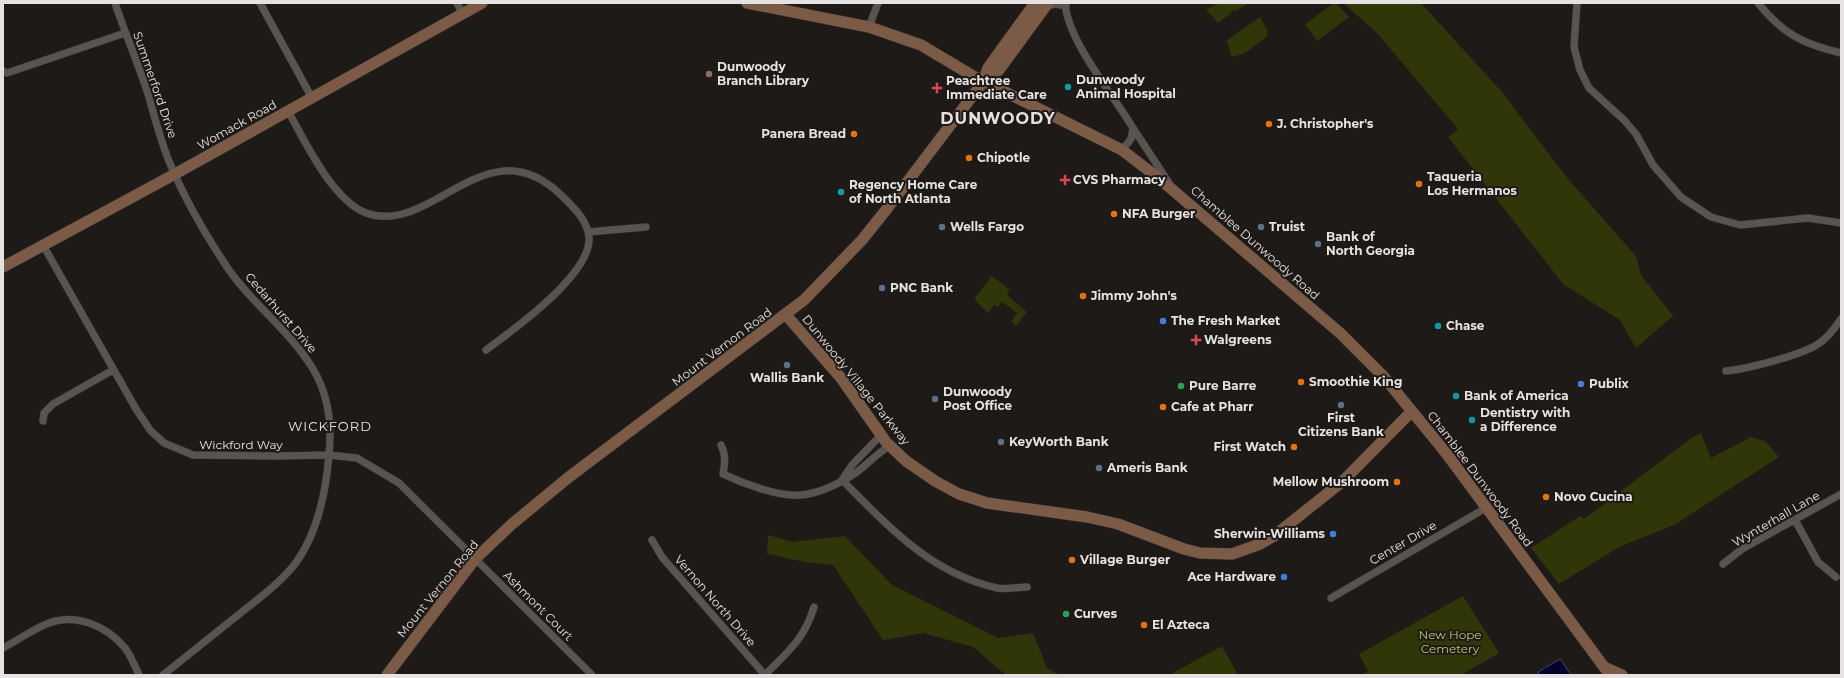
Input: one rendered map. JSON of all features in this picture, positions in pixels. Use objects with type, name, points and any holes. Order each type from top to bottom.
[{"type":"street","name":"Summerford Drive","points":[[115,3],[148,95],[159,133],[175,174]]},
{"type":"street","points":[[260,3],[312,98]]},
{"type":"street","points":[[457,3],[463,14]]},
{"type":"street","name":"Womack Road","points":[[3,268],[482,3]]},
{"type":"street","name":"Chamblee Dunwoody Road","points":[[747,3],[869,27],[921,45],[983,82],[1122,150],[1173,190],[1340,333],[1372,363],[1412,411],[1608,672],[1622,675]]},
{"type":"street","points":[[869,27],[878,3]]},
{"type":"street","name":"Mount Vernon Road","points":[[387,675],[472,556],[569,477],[804,300],[865,236],[901,191],[983,82],[988,68],[1035,3]]},
{"type":"street","points":[[1577,3],[1574,47],[1580,70],[1589,88],[1624,120],[1636,134],[1653,165],[1681,197],[1710,217],[1740,225],[1808,218],[1841,223]]},
{"type":"street","points":[[1758,3],[1780,27],[1797,40],[1841,53]]},
{"type":"street","points":[[983,82],[999,70],[1047,4],[1065,5],[1073,30],[1087,56],[1173,190]]},
{"type":"street","points":[[3,71],[8,73],[125,33]]},
{"type":"street","points":[[288,111],[315,160],[334,186],[351,203],[365,212],[381,217],[396,216],[410,211],[475,179],[495,171],[508,171],[524,173],[540,180],[558,193],[582,218],[588,232],[589,243],[585,259],[573,275],[544,304],[486,350]]},
{"type":"street","points":[[1122,150],[1131,139],[1133,128]]},
{"type":"street","name":"Cedarhurst Drive","points":[[163,675],[279,582],[296,562],[314,527],[325,492],[330,431],[324,393],[314,370],[300,350],[244,288],[224,263],[205,231],[175,174]]},
{"type":"street","points":[[588,232],[646,227]]},
{"type":"street","name":"Wickford Way","points":[[43,246],[113,370],[150,430],[164,443],[193,455],[329,455],[357,458],[399,483],[472,556]]},
{"type":"street","name":"Dunwoody Village Parkway","points":[[786,315],[841,378],[890,446],[906,461],[935,481],[973,499],[1003,507],[1103,520],[1128,526],[1184,549],[1211,555],[1232,554],[1260,544],[1302,515],[1343,481],[1412,411]]},
{"type":"street","points":[[1726,371],[1740,370],[1785,357],[1818,344],[1834,330],[1841,319]]},
{"type":"street","points":[[43,422],[44,413],[53,404],[113,370]]},
{"type":"street","points":[[842,480],[852,465],[874,444],[881,435]]},
{"type":"street","points":[[721,445],[724,452],[725,461],[723,474],[741,483],[798,495],[818,492],[851,476],[880,451],[890,446]]},
{"type":"street","points":[[842,480],[909,545],[927,559],[946,569],[998,588],[1027,587]]},
{"type":"street","name":"Wynterhall Lane","points":[[1722,564],[1742,549],[1841,494]]},
{"type":"street","name":"Center Drive","points":[[1331,598],[1486,508]]},
{"type":"street","points":[[1795,520],[1818,562],[1836,577]]},
{"type":"street","name":"Vernon North Drive","points":[[652,540],[662,557],[765,675]]},
{"type":"street","name":"Ashmont Court","points":[[472,556],[591,674]]},
{"type":"street","points":[[765,675],[800,639],[810,621],[814,607]]},
{"type":"street","points":[[3,648],[49,623],[72,619],[90,623],[112,634],[126,649],[139,675]]},
{"type":"green space","points":[[1218,3],[1249,3],[1235,11],[1234,10],[1218,23],[1206,10]]},
{"type":"green space","points":[[1336,3],[1349,17],[1317,41],[1305,24]]},
{"type":"green space","points":[[1343,3],[1421,3],[1502,92],[1568,179],[1636,256],[1641,275],[1673,316],[1636,348],[1620,320],[1563,284],[1448,137],[1458,129],[1377,33]]},
{"type":"green space","points":[[1260,17],[1267,30],[1267,37],[1245,53],[1232,57],[1226,41]]},
{"type":"green space","points":[[992,276],[1010,290],[1007,295],[1027,312],[1016,326],[1011,322],[1017,313],[1002,302],[997,307],[994,305],[988,313],[974,299]]},
{"type":"green space","points":[[1701,433],[1711,458],[1751,437],[1766,442],[1779,457],[1674,525],[1619,547],[1559,584],[1531,548],[1580,516],[1584,519],[1690,439]]},
{"type":"green space","points":[[768,535],[793,542],[845,536],[892,585],[998,638],[1033,633],[1047,668],[1059,675],[1006,675],[973,647],[923,633],[883,640],[833,565],[805,562],[767,554]]},
{"type":"green space","name":"New Hope Cemetery","points":[[1463,596],[1499,653],[1461,675],[1361,675],[1368,671],[1359,654]]},
{"type":"green space","points":[[1222,646],[1238,675],[1169,675]]},
{"type":"water","points":[[1560,659],[1571,675],[1540,675],[1538,672]]},
{"type":"place","name":"Dunwoody Branch Library","points":[[709,74]]},
{"type":"place","name":"Dunwoody Animal Hospital","points":[[1068,87]]},
{"type":"place","name":"Peachtree Immediate Care","points":[[937,88]]},
{"type":"place","name":"J. Christopher's","points":[[1269,124]]},
{"type":"place","name":"Panera Bread","points":[[854,134]]},
{"type":"place","name":"Chipotle","points":[[969,158]]},
{"type":"place","name":"CVS Pharmacy","points":[[1065,180]]},
{"type":"place","name":"Taqueria Los Hermanos","points":[[1419,184]]},
{"type":"place","name":"Regency Home Care of North Atlanta","points":[[841,192]]},
{"type":"place","name":"NFA Burger","points":[[1114,214]]},
{"type":"place","name":"Wells Fargo","points":[[942,227]]},
{"type":"place","name":"Truist","points":[[1261,227]]},
{"type":"place","name":"Bank of North Georgia","points":[[1318,244]]},
{"type":"place","name":"PNC Bank","points":[[882,288]]},
{"type":"place","name":"Jimmy John's","points":[[1083,296]]},
{"type":"place","name":"The Fresh Market","points":[[1163,321]]},
{"type":"place","name":"Chase","points":[[1438,326]]},
{"type":"place","name":"Walgreens","points":[[1196,340]]},
{"type":"place","name":"Wallis Bank","points":[[787,365]]},
{"type":"place","name":"Smoothie King","points":[[1301,382]]},
{"type":"place","name":"Publix","points":[[1581,384]]},
{"type":"place","name":"Pure Barre","points":[[1181,386]]},
{"type":"place","name":"Bank of America","points":[[1456,396]]},
{"type":"place","name":"Dunwoody Post Office","points":[[935,399]]},
{"type":"place","name":"First Citizens Bank","points":[[1341,405]]},
{"type":"place","name":"Cafe at Pharr","points":[[1163,407]]},
{"type":"place","name":"Dentistry with a Difference","points":[[1472,420]]},
{"type":"place","name":"KeyWorth Bank","points":[[1001,442]]},
{"type":"place","name":"First Watch","points":[[1294,447]]},
{"type":"place","name":"Ameris Bank","points":[[1099,468]]},
{"type":"place","name":"Mellow Mushroom","points":[[1397,482]]},
{"type":"place","name":"Novo Cucina","points":[[1546,497]]},
{"type":"place","name":"Sherwin-Williams","points":[[1333,534]]},
{"type":"place","name":"Village Burger","points":[[1072,560]]},
{"type":"place","name":"Ace Hardware","points":[[1284,577]]},
{"type":"place","name":"Curves","points":[[1066,614]]},
{"type":"place","name":"El Azteca","points":[[1144,625]]},
{"type":"district","name":"DUNWOODY","points":[[998,118]]},
{"type":"district","name":"WICKFORD","points":[[330,426]]}]
